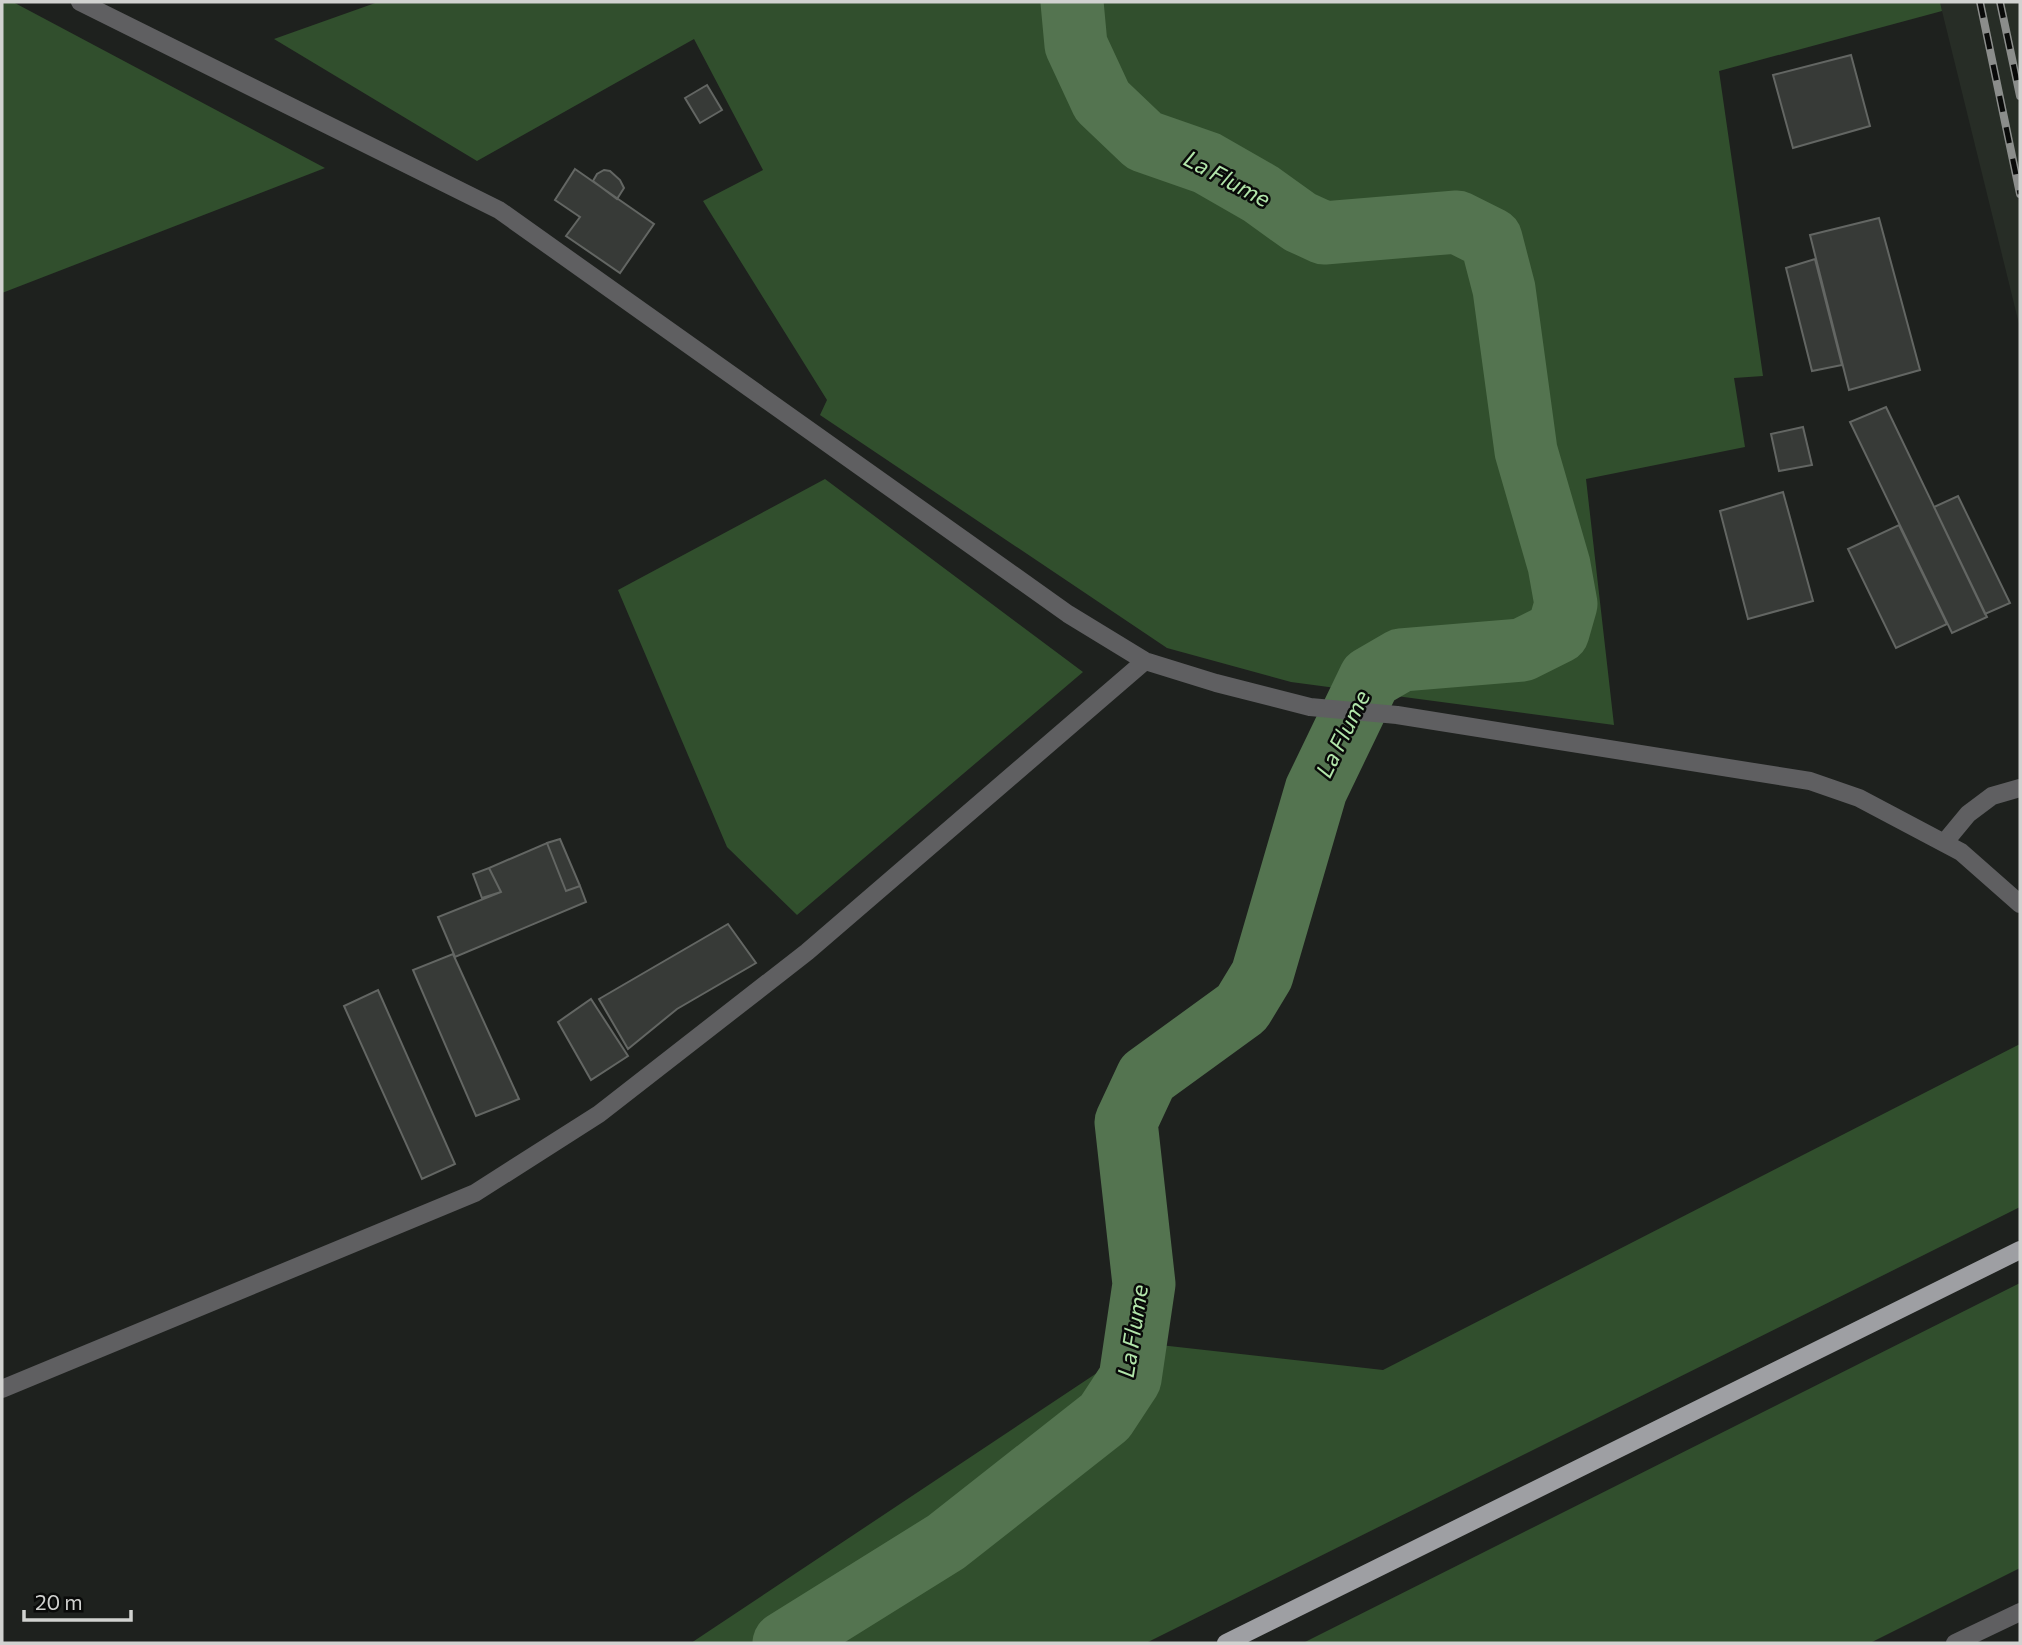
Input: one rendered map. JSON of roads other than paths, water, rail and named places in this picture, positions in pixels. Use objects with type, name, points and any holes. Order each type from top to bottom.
[{"type":"main road","points":[[1226,1643],[2020,1250]]},
{"type":"street","points":[[80,2],[499,210],[1068,614],[1145,661],[1216,683],[1310,707],[1397,715],[1810,781],[1859,798],[1961,852],[2020,904]]},
{"type":"street","points":[[2,1389],[475,1193],[599,1115],[807,952],[1145,661]]},
{"type":"street","points":[[1944,843],[1968,814],[1992,796],[2020,788]]},
{"type":"street","points":[[1955,1643],[2020,1612]]},
{"type":"waterway","name":"La Flume","points":[[784,1643],[946,1542],[1105,1417],[1130,1379],[1144,1284],[1126,1122],[1147,1077],[1242,1008],[1262,975],[1316,790],[1370,678],[1401,660],[1522,650],[1558,632],[1566,604],[1559,565],[1526,451],[1504,289],[1491,239],[1457,222],[1324,233],[1300,222],[1261,194],[1207,163],[1144,141],[1102,101],[1076,45],[1072,2]]},
{"type":"railway","points":[[1980,2],[2020,194]]},
{"type":"railway","points":[[2000,2],[2020,96]]}]
